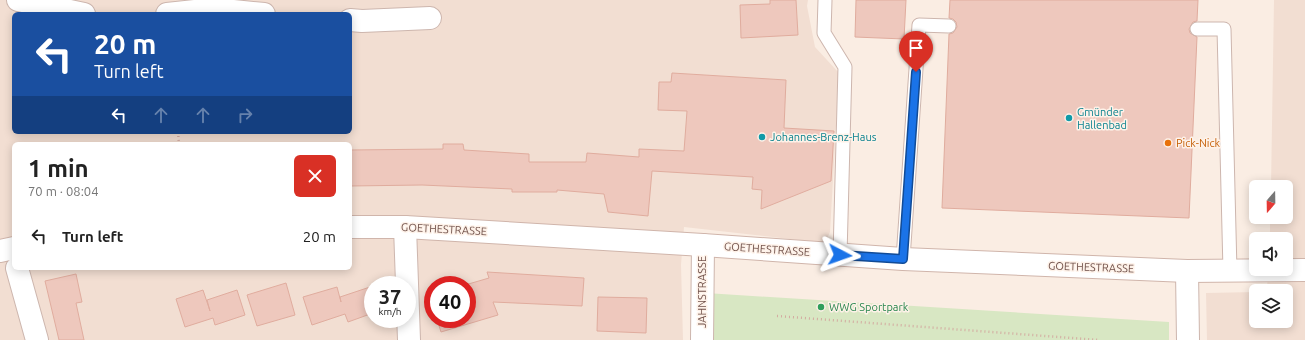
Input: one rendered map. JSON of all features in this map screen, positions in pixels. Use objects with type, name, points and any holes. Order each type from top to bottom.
[{"type":"street","points":[[18,0],[75,12]]},
{"type":"street","points":[[185,12],[212,9],[243,12]]},
{"type":"street","points":[[352,20],[430,18]]},
{"type":"street","name":"GOETHESTRASSE","points":[[352,227],[406,227],[903,259],[1187,271],[1305,270]]},
{"type":"street","points":[[406,227],[410,340]]},
{"type":"street","name":"JAHNSTRASSE","points":[[702,340],[703,245]]},
{"type":"street","points":[[17,270],[37,340]]},
{"type":"street","points":[[1187,271],[1188,340]]},
{"type":"lane","points":[[825,0],[824,33],[845,66],[840,255]]},
{"type":"lane","points":[[903,259],[919,25],[949,26]]},
{"type":"lane","points":[[1197,29],[1224,28],[1230,271]]},
{"type":"path","points":[[777,316],[1099,340]]},
{"type":"shaded area","points":[[0,0],[808,0],[807,6],[815,47],[839,73],[830,232],[825,243],[684,227],[681,265],[683,340],[0,340]]},
{"type":"shaded area","points":[[1274,0],[1305,0],[1305,340],[1207,340],[1206,293],[1249,292],[1249,328],[1293,328],[1293,284],[1267,284],[1268,276],[1293,276],[1293,232],[1270,232],[1270,224],[1293,224],[1293,180],[1271,180]]},
{"type":"green space","name":"WWG Sportpark","points":[[706,293],[1169,322],[1169,340],[705,340]]},
{"type":"building","points":[[770,0],[796,0],[798,35],[741,38],[740,5],[770,4]]},
{"type":"building","points":[[856,0],[906,0],[904,39],[855,37]]},
{"type":"building","name":"Gmünder Hallenbad","points":[[950,0],[1198,0],[1197,21],[1193,22],[1189,29],[1190,33],[1197,37],[1189,218],[942,208],[949,34],[953,33],[957,27],[956,22],[949,18]]},
{"type":"building","points":[[672,73],[786,80],[784,128],[834,131],[831,181],[761,209],[762,190],[752,189],[753,177],[652,171],[648,216],[608,212],[604,194],[557,190],[557,192],[512,192],[512,189],[422,185],[352,186],[352,150],[443,149],[443,144],[463,144],[464,150],[529,154],[529,162],[586,162],[587,153],[639,157],[639,149],[684,151],[687,111],[658,110],[659,82],[671,82]]},
{"type":"building","points":[[487,272],[584,278],[582,306],[493,302],[498,315],[476,322],[476,282],[489,278]]},
{"type":"building","points":[[76,274],[82,302],[76,303],[84,340],[59,340],[45,281]]},
{"type":"building","points":[[286,283],[295,315],[257,326],[247,295]]},
{"type":"building","points":[[337,287],[341,302],[340,297],[364,289],[364,316],[348,322],[345,314],[312,325],[303,297]]},
{"type":"building","points":[[203,290],[210,311],[207,300],[237,290],[245,315],[215,325],[213,318],[185,327],[176,299]]},
{"type":"building","points":[[598,297],[647,298],[646,333],[597,331]]},
{"type":"building","points":[[440,328],[454,328],[441,332]]},
{"type":"place","name":"Gmünder Hallenbad","points":[[1069,118]]},
{"type":"place","name":"Johannes-Brenz-Haus","points":[[762,137]]},
{"type":"place","name":"Pick-Nick","points":[[1168,143]]},
{"type":"place","name":"WWG Sportpark","points":[[821,307]]},
{"type":"route","points":[[840,255],[903,259],[916,72]]}]
